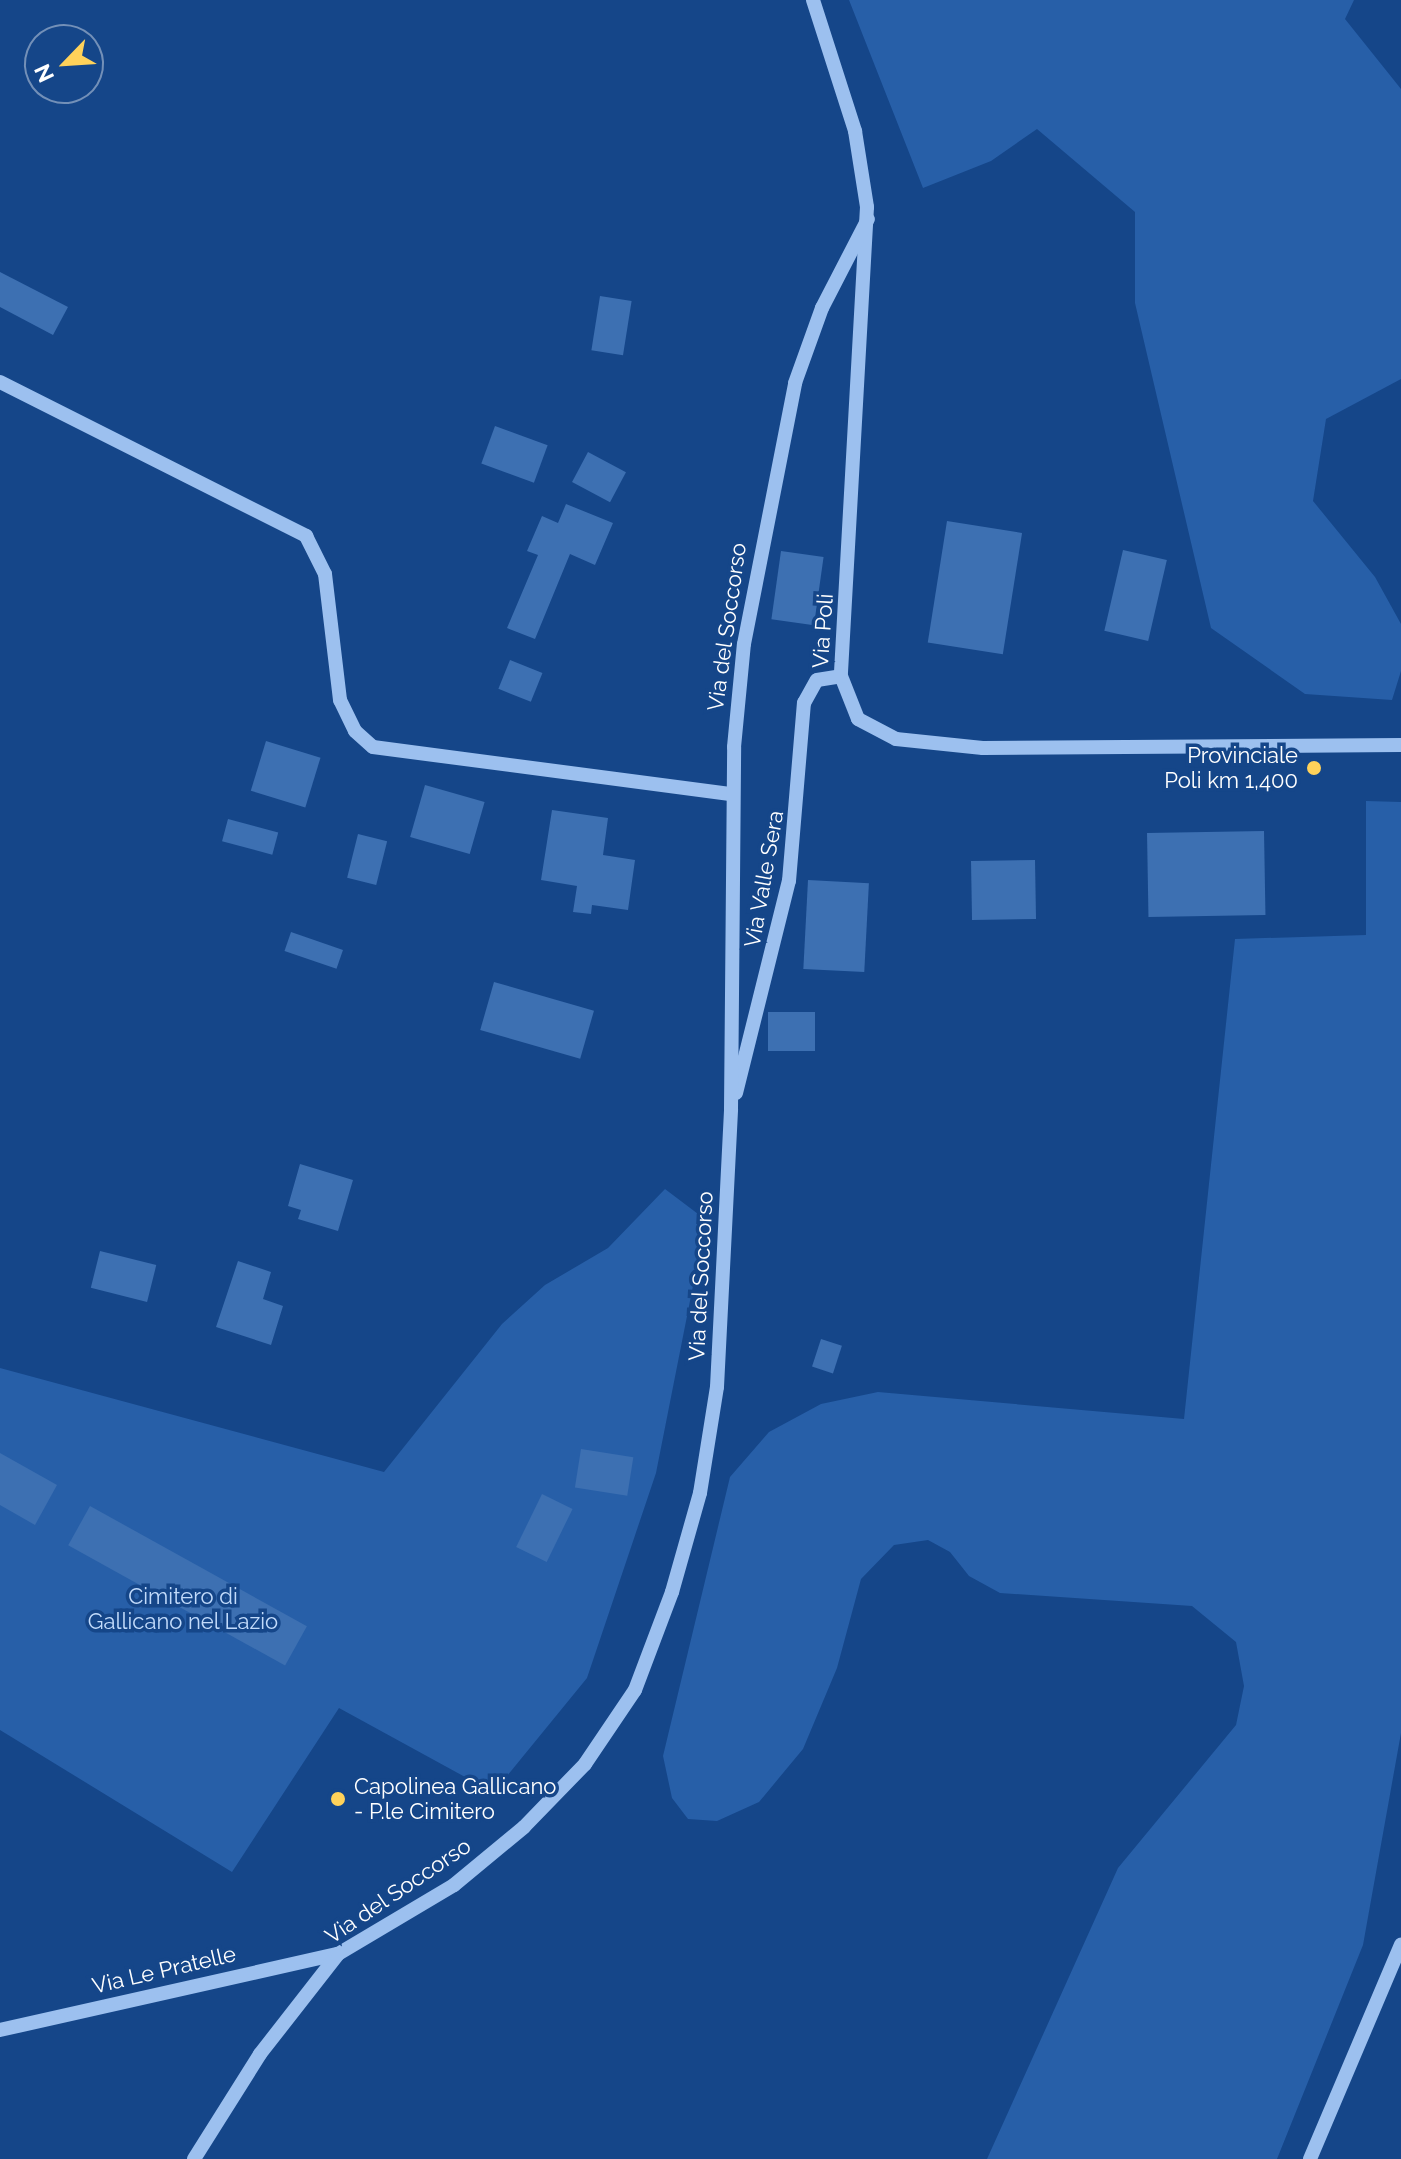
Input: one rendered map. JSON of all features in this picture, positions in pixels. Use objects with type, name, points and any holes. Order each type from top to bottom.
[{"type":"street","name":"Via Poli","points":[[813,0],[855,131],[868,219],[841,676],[858,719],[896,739],[1043,749],[1401,745]]},
{"type":"street","name":"Via del Soccorso","points":[[194,2159],[237,2085],[338,1954],[454,1885],[524,1827],[590,1758],[635,1690],[687,1546],[710,1443],[731,1109],[732,794],[744,644],[787,416],[812,332],[868,219]]},
{"type":"street","points":[[0,382],[306,536],[325,574],[340,700],[355,731],[373,747],[732,794]]},
{"type":"street","name":"Via Valle Sera","points":[[731,1109],[789,881],[804,703],[817,680],[841,676]]},
{"type":"street","points":[[1310,2159],[1401,1945]]},
{"type":"street","name":"Via Le Pratelle","points":[[0,2030],[338,1954]]},
{"type":"green space","points":[[849,0],[1354,0],[1345,19],[1401,89],[1401,379],[1326,419],[1313,501],[1375,577],[1401,624],[1401,671],[1392,700],[1305,694],[1211,628],[1135,303],[1135,212],[1037,129],[991,161],[923,188]]},
{"type":"green space","points":[[1366,801],[1401,802],[1401,1733],[1363,1945],[1277,2159],[987,2159],[1118,1868],[1236,1725],[1244,1686],[1236,1642],[1192,1606],[1000,1593],[969,1576],[950,1552],[928,1540],[894,1545],[861,1579],[837,1668],[803,1749],[759,1802],[717,1821],[688,1819],[672,1798],[663,1756],[730,1477],[769,1432],[821,1404],[878,1392],[1184,1419],[1235,939],[1366,935]]},
{"type":"green space","name":"Cimitero di Gallicano nel Lazio","points":[[665,1189],[706,1220],[656,1473],[587,1678],[507,1776],[487,1789],[339,1708],[232,1872],[0,1730],[0,1368],[384,1472],[502,1324],[545,1285],[608,1248]]},
{"type":"building","points":[[0,272],[68,307],[53,335],[0,307]]},
{"type":"building","points":[[600,296],[632,301],[623,355],[591,350]]},
{"type":"building","points":[[495,426],[548,445],[534,483],[481,464]]},
{"type":"building","points":[[588,452],[626,472],[610,502],[572,482]]},
{"type":"building","points":[[566,504],[613,523],[595,565],[570,554],[535,639],[507,628],[538,555],[527,551],[542,516],[558,523]]},
{"type":"building","points":[[947,521],[1022,533],[1003,654],[928,642]]},
{"type":"building","points":[[1123,550],[1167,560],[1148,641],[1104,631]]},
{"type":"building","points":[[781,551],[824,557],[814,625],[771,619]]},
{"type":"building","points":[[510,660],[542,673],[531,702],[498,689]]},
{"type":"building","points":[[266,741],[321,758],[305,807],[251,791]]},
{"type":"building","points":[[425,785],[485,802],[470,854],[410,837]]},
{"type":"building","points":[[552,810],[608,818],[603,855],[635,860],[628,910],[592,905],[591,914],[573,912],[577,886],[541,880]]},
{"type":"building","points":[[228,819],[278,832],[272,855],[222,841]]},
{"type":"building","points":[[1264,831],[1265,915],[1148,917],[1147,833]]},
{"type":"building","points":[[358,834],[387,841],[376,885],[347,878]]},
{"type":"building","points":[[1035,860],[1036,919],[972,920],[971,861]]},
{"type":"building","points":[[808,880],[869,883],[864,972],[803,969]]},
{"type":"building","points":[[291,932],[343,950],[336,969],[284,951]]},
{"type":"building","points":[[494,982],[594,1011],[580,1059],[480,1030]]},
{"type":"building","points":[[768,1012],[815,1012],[815,1051],[768,1051]]},
{"type":"building","points":[[300,1164],[353,1180],[338,1231],[298,1219],[301,1210],[288,1206]]},
{"type":"building","points":[[100,1251],[156,1265],[147,1302],[91,1288]]},
{"type":"building","points":[[238,1261],[271,1272],[263,1299],[283,1306],[271,1345],[216,1327]]},
{"type":"building","points":[[821,1339],[842,1346],[833,1373],[812,1367]]},
{"type":"building","points":[[581,1449],[633,1457],[627,1496],[575,1488]]},
{"type":"building","points":[[0,1453],[57,1485],[35,1525],[0,1505]]},
{"type":"building","points":[[542,1494],[573,1509],[547,1562],[516,1547]]},
{"type":"building","points":[[90,1506],[307,1626],[285,1666],[68,1545]]},
{"type":"place","name":"Provinciale Poli km 1,400","points":[[1314,768]]},
{"type":"place","name":"Capolinea Gallicano - P.le Cimitero","points":[[338,1799]]}]
